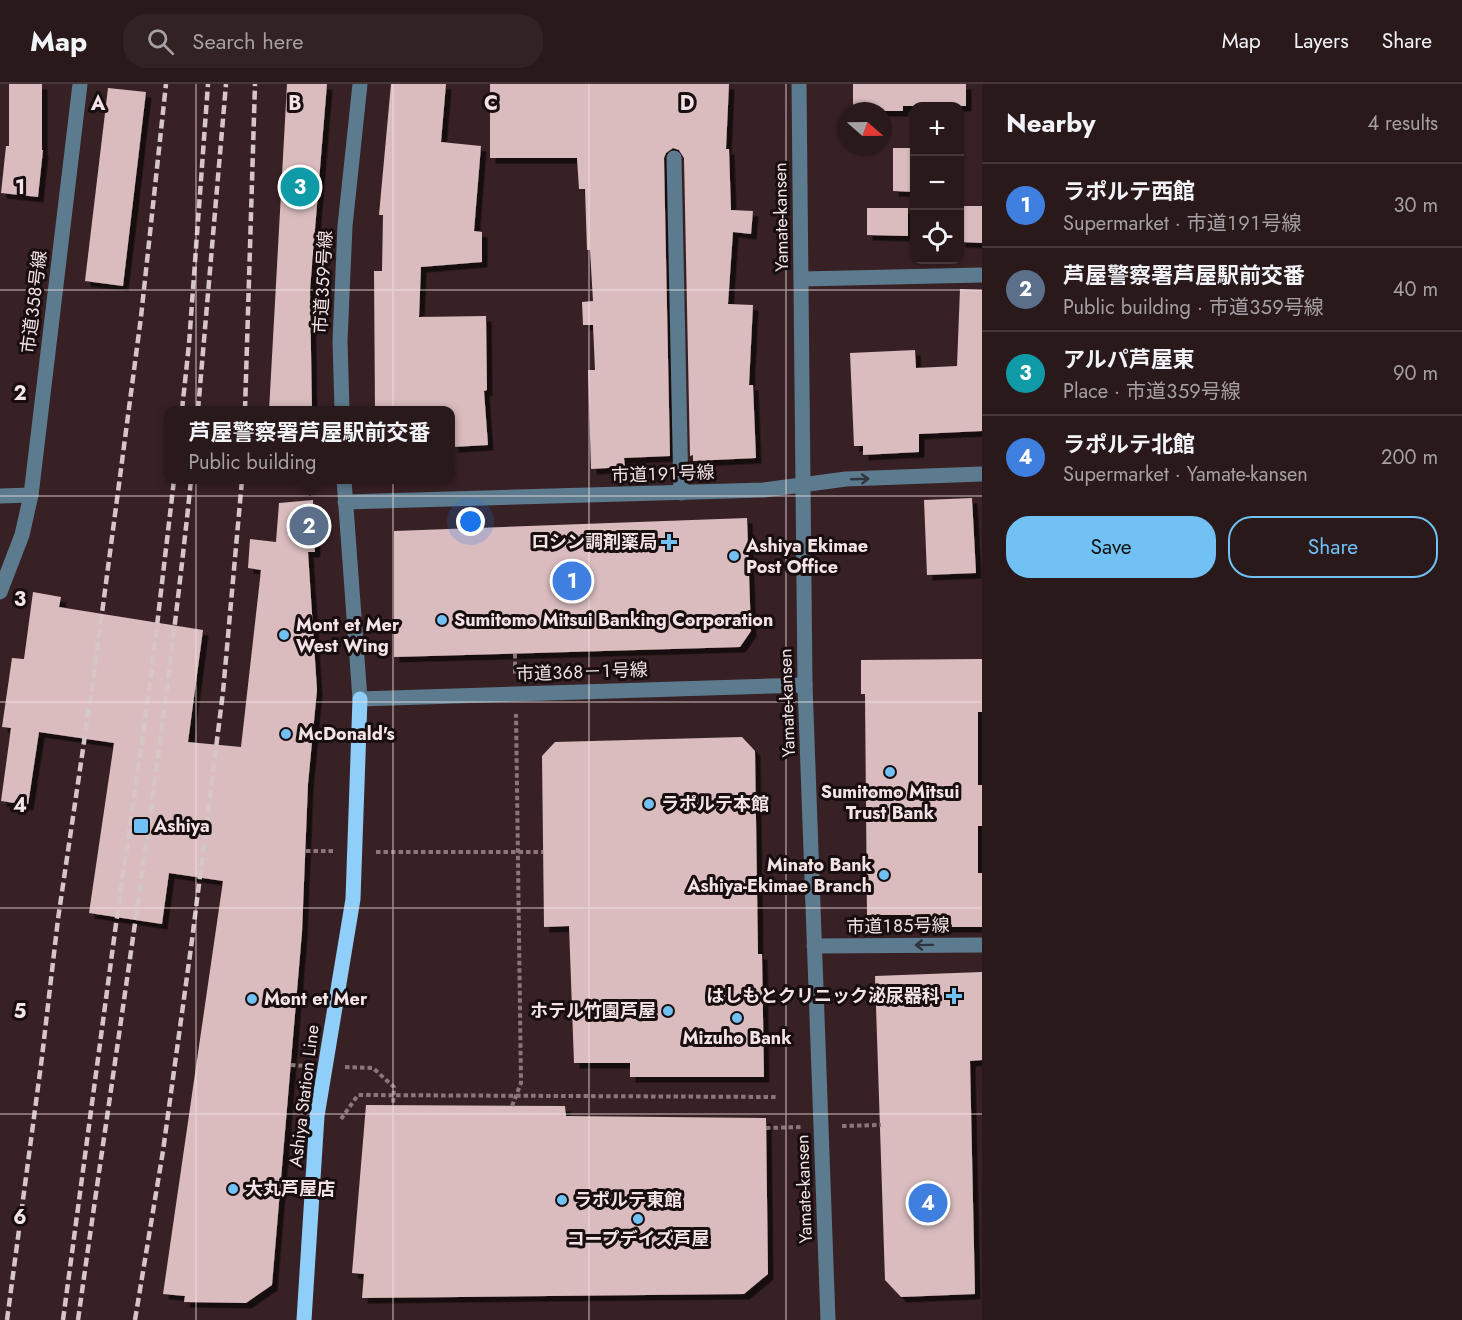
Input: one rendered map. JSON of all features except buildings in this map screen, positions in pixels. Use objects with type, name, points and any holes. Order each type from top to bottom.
[{"type":"main road","name":"Ashiya Station Line","points":[[304,1320],[317,1116],[353,899],[360,699]]},
{"type":"street","name":"市道３５８号線","points":[[0,592],[22,535],[31,495],[80,84]]},
{"type":"street","name":"市道３５９号線","points":[[342,406],[340,341],[345,226],[360,84]]},
{"type":"street","name":"Yamate-kansen","points":[[798,84],[805,685],[828,1320]]},
{"type":"street","points":[[674,158],[681,493]]},
{"type":"street","points":[[802,279],[982,275]]},
{"type":"street","name":"市道１９１号線","points":[[345,502],[764,490],[846,479],[982,474]]},
{"type":"street","points":[[345,484],[360,699]]},
{"type":"street","points":[[0,496],[31,495]]},
{"type":"street","name":"市道３６８－１号線","points":[[360,699],[805,685]]},
{"type":"street","name":"市道１８５号線","points":[[814,946],[982,945]]},
{"type":"path","points":[[515,654],[515,677]]},
{"type":"path","points":[[512,1106],[521,1083],[516,712]]},
{"type":"path","points":[[306,851],[341,852]]},
{"type":"path","points":[[364,852],[543,852]]},
{"type":"path","points":[[291,1065],[315,1066]]},
{"type":"path","points":[[338,1067],[373,1068],[394,1087],[393,1105]]},
{"type":"path","points":[[341,1119],[358,1095],[776,1097]]},
{"type":"railway","points":[[7,1320],[58,919],[94,674],[141,317],[166,84]]},
{"type":"railway","points":[[182,406],[208,84]]},
{"type":"railway","points":[[198,406],[226,84]]},
{"type":"railway","points":[[245,406],[255,84]]},
{"type":"railway","points":[[63,1320],[151,677],[174,484]]},
{"type":"railway","points":[[78,1320],[153,795],[191,484]]},
{"type":"railway","points":[[135,1320],[163,1151],[192,940],[223,692],[242,484]]},
{"type":"place","name":"アルパ芦屋東","points":[[300,187]]},
{"type":"place","name":"芦屋警察署芦屋駅前交番","points":[[309,526]]},
{"type":"place","name":"ロシン調剤薬局","points":[[669,542]]},
{"type":"place","name":"Ashiya Ekimae Post Office","points":[[734,556]]},
{"type":"place","name":"ラポルテ西館","points":[[572,581]]},
{"type":"place","name":"Sumitomo Mitsui Banking Corporation","points":[[442,620]]},
{"type":"place","name":"Mont et Mer West Wing","points":[[284,635]]},
{"type":"place","name":"McDonald's","points":[[286,734]]},
{"type":"place","name":"Sumitomo Mitsui Trust Bank","points":[[890,772]]},
{"type":"place","name":"ラポルテ本館","points":[[649,804]]},
{"type":"place","name":"Ashiya","points":[[141,826]]},
{"type":"place","name":"Minato Bank Ashiya-Ekimae Branch","points":[[884,875]]},
{"type":"place","name":"はしもとクリニック泌尿器科","points":[[954,996]]},
{"type":"place","name":"Mont et Mer","points":[[252,999]]},
{"type":"place","name":"ホテル竹園芦屋","points":[[668,1011]]},
{"type":"place","name":"Mizuho Bank","points":[[737,1018]]},
{"type":"place","name":"大丸芦屋店","points":[[233,1189]]},
{"type":"place","name":"ラポルテ東館","points":[[562,1200]]},
{"type":"place","name":"ラポルテ北館","points":[[928,1203]]},
{"type":"place","name":"コープデイズ芦屋","points":[[638,1219]]}]
